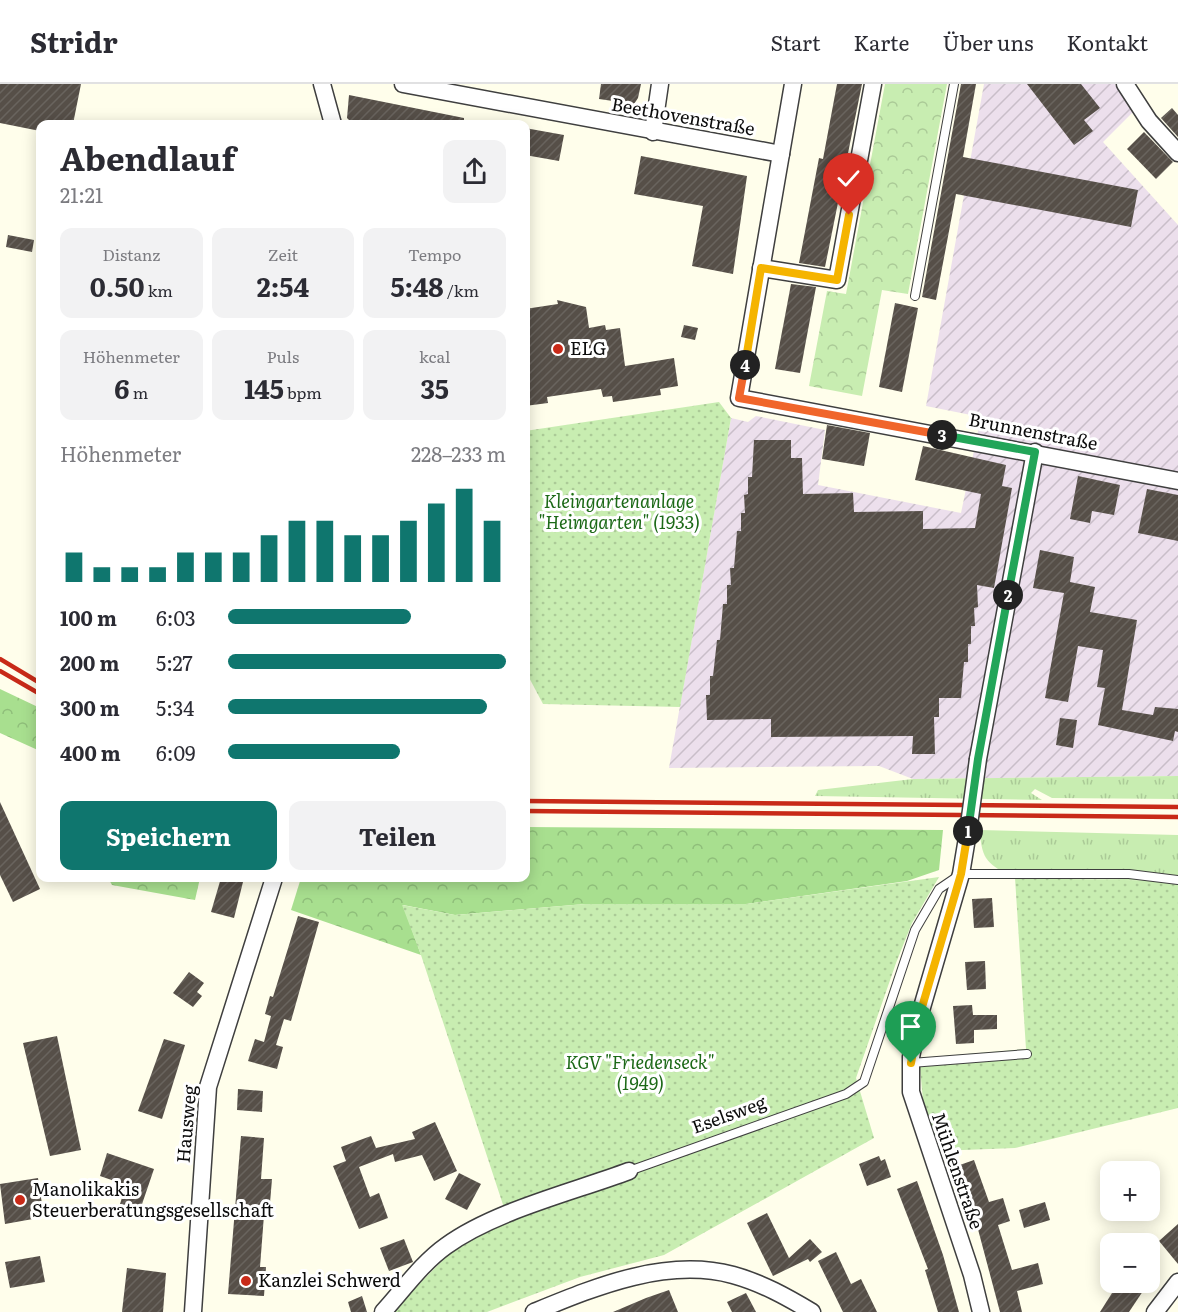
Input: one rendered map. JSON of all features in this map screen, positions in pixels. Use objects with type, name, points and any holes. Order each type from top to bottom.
[{"type":"street","points":[[322,84],[332,120]]},
{"type":"street","name":"Beethovenstraße","points":[[402,84],[781,154]]},
{"type":"street","points":[[652,132],[660,84]]},
{"type":"street","points":[[793,84],[761,268],[837,280],[873,84]]},
{"type":"street","points":[[1125,84],[1149,121],[1178,153]]},
{"type":"street","name":"Brunnenstraße","points":[[761,268],[739,398],[1178,480]]},
{"type":"street","name":"Mühlenstraße","points":[[981,1312],[972,1275],[911,1092],[911,1063],[920,1014],[961,874],[978,759],[1035,452]]},
{"type":"street","name":"Hausweg","points":[[193,1312],[208,1087],[273,882]]},
{"type":"street","name":"Eselsweg","points":[[383,1312],[430,1261],[464,1234],[500,1218],[629,1171]]},
{"type":"street","points":[[534,1312],[590,1288],[657,1272],[696,1269],[733,1275],[775,1290],[812,1312]]},
{"type":"street","points":[[1155,1312],[1178,1282]]},
{"type":"lane","points":[[915,296],[954,84]]},
{"type":"lane","points":[[961,874],[1129,874],[1178,880]]},
{"type":"lane","name":"Eselsweg","points":[[629,1171],[846,1094],[864,1082],[915,930],[939,889],[961,874]]},
{"type":"lane","points":[[911,1063],[1027,1054]]},
{"type":"shaded area","points":[[984,84],[1115,84],[1133,112],[1103,142],[1178,225],[1178,776],[913,779],[879,766],[669,768],[731,418],[748,422],[756,416],[825,430],[818,485],[961,513],[981,417],[926,406]]},
{"type":"green space","points":[[885,84],[947,84],[908,294],[882,290],[862,396],[809,386],[827,291],[846,294]]},
{"type":"green space","name":"Kleingartenanlage \"Heimgarten\" (1933)","points":[[719,402],[731,418],[680,707],[543,704],[530,679],[530,430]]},
{"type":"green space","points":[[0,689],[36,706],[36,749],[0,733]]},
{"type":"green space","points":[[1178,776],[1178,799],[1052,798],[1035,789],[1031,793],[1042,800],[815,796],[818,790],[913,779]]},
{"type":"green space","points":[[530,827],[943,830],[939,870],[907,881],[746,904],[585,904],[455,915],[403,905],[421,955],[291,910],[300,882],[530,882]]},
{"type":"green space","points":[[980,830],[1178,835],[1178,881],[1015,878],[988,861],[982,849]]},
{"type":"green space","name":"KGV \"Friedenseck\" (1949)","points":[[939,877],[912,923],[856,1078],[874,1138],[664,1255],[580,1277],[487,1312],[391,1312],[455,1248],[508,1220],[421,955],[402,905],[455,915],[585,904],[746,904]]},
{"type":"green space","points":[[1015,878],[1178,881],[1178,1108],[1015,1148],[937,1151],[924,1110],[919,1058],[1026,1049]]},
{"type":"green space","points":[[110,882],[199,882],[195,900],[112,885]]},
{"type":"building","points":[[0,84],[81,84],[74,120],[36,120],[36,130],[0,123]]},
{"type":"building","points":[[601,84],[641,84],[634,104],[599,99]]},
{"type":"building","points":[[837,84],[862,84],[825,267],[799,263],[819,158],[823,159]]},
{"type":"building","points":[[961,84],[976,84],[963,157],[1138,190],[1131,227],[956,194],[936,300],[922,297]]},
{"type":"building","points":[[1027,84],[1081,84],[1100,108],[1084,120],[1093,131],[1074,145]]},
{"type":"building","points":[[349,95],[464,118],[464,120],[349,120],[347,118]]},
{"type":"building","points":[[1172,108],[1178,115],[1178,137],[1161,118]]},
{"type":"building","points":[[530,129],[564,135],[559,161],[530,156]]},
{"type":"building","points":[[1144,132],[1173,162],[1156,179],[1127,149]]},
{"type":"building","points":[[641,156],[747,176],[733,274],[692,266],[703,206],[634,194]]},
{"type":"building","points":[[8,235],[34,240],[32,252],[6,247]]},
{"type":"building","points":[[791,284],[816,287],[800,373],[775,369]]},
{"type":"building","points":[[557,300],[586,307],[589,328],[605,325],[606,330],[620,328],[625,366],[674,358],[678,386],[660,389],[661,395],[613,402],[612,396],[603,397],[601,389],[547,397],[548,403],[530,405],[530,308],[558,304]]},
{"type":"building","points":[[895,303],[918,308],[902,392],[879,387]]},
{"type":"building","points":[[684,325],[698,328],[695,340],[681,337]]},
{"type":"building","points":[[827,425],[870,433],[864,466],[822,459]]},
{"type":"building","points":[[754,440],[791,440],[791,458],[802,458],[803,494],[853,493],[854,512],[923,511],[923,529],[975,528],[981,494],[915,480],[923,446],[1006,465],[1002,486],[1012,488],[994,588],[977,585],[978,607],[974,608],[975,626],[971,626],[968,662],[964,662],[961,698],[939,698],[939,717],[934,717],[935,754],[912,754],[913,736],[771,737],[771,719],[707,720],[706,695],[710,695],[710,676],[713,676],[717,640],[720,640],[723,604],[727,604],[727,585],[731,585],[730,568],[734,568],[737,531],[741,531],[741,513],[745,513],[744,495],[748,494],[748,477],[752,477]]},
{"type":"building","points":[[1078,476],[1120,485],[1114,515],[1092,511],[1090,523],[1070,519]]},
{"type":"building","points":[[1147,489],[1178,495],[1178,541],[1138,533]]},
{"type":"building","points":[[1040,550],[1074,557],[1070,582],[1095,587],[1090,612],[1137,620],[1122,710],[1153,715],[1155,707],[1178,709],[1178,732],[1175,731],[1173,741],[1098,725],[1105,688],[1097,687],[1103,650],[1078,646],[1068,702],[1045,698],[1064,593],[1033,588]]},
{"type":"building","points":[[1060,718],[1077,720],[1073,748],[1056,745]]},
{"type":"building","points":[[0,802],[40,889],[13,902],[0,875]]},
{"type":"building","points":[[220,882],[243,882],[234,918],[211,912]]},
{"type":"building","points":[[992,898],[994,927],[974,928],[972,899]]},
{"type":"building","points":[[298,916],[319,922],[291,1021],[284,1019],[276,1045],[283,1047],[277,1069],[248,1061],[255,1039],[264,1042],[271,1016],[265,1014],[270,996],[273,997]]},
{"type":"building","points":[[985,961],[986,989],[967,990],[965,962]]},
{"type":"building","points":[[189,972],[204,983],[197,992],[202,996],[193,1007],[173,993]]},
{"type":"building","points":[[972,1005],[973,1015],[997,1015],[997,1029],[974,1030],[974,1043],[956,1044],[953,1006]]},
{"type":"building","points":[[57,1036],[81,1150],[50,1156],[23,1043]]},
{"type":"building","points":[[164,1039],[185,1045],[162,1119],[138,1111]]},
{"type":"building","points":[[238,1089],[263,1091],[262,1112],[237,1110]]},
{"type":"building","points":[[435,1122],[457,1171],[434,1181],[422,1155],[395,1162],[393,1154],[359,1167],[370,1197],[379,1193],[388,1218],[359,1229],[333,1166],[346,1161],[341,1147],[371,1136],[376,1148],[415,1139],[412,1132]]},
{"type":"building","points":[[241,1136],[264,1138],[261,1179],[272,1179],[270,1203],[265,1202],[260,1267],[266,1267],[264,1296],[228,1294]]},
{"type":"building","points":[[107,1153],[154,1169],[140,1210],[120,1204],[126,1185],[100,1176]]},
{"type":"building","points":[[879,1156],[881,1161],[885,1159],[891,1177],[867,1186],[859,1164]]},
{"type":"building","points":[[974,1160],[989,1202],[1003,1198],[1010,1221],[998,1225],[1012,1270],[1038,1263],[1043,1284],[1017,1291],[1022,1312],[1000,1312],[967,1188],[962,1189],[956,1175],[954,1167]]},
{"type":"building","points":[[459,1173],[481,1184],[467,1210],[445,1199]]},
{"type":"building","points":[[38,1178],[44,1217],[5,1224],[0,1184]]},
{"type":"building","points":[[917,1181],[943,1255],[959,1312],[938,1312],[925,1270],[928,1269],[897,1189]]},
{"type":"building","points":[[1045,1202],[1050,1220],[1024,1228],[1019,1210]]},
{"type":"building","points":[[767,1213],[789,1258],[810,1239],[822,1252],[810,1262],[808,1259],[773,1276],[747,1223]]},
{"type":"building","points":[[1178,1224],[1178,1264],[1160,1242]]},
{"type":"building","points":[[404,1239],[413,1262],[389,1271],[380,1248]]},
{"type":"building","points":[[836,1252],[851,1284],[861,1279],[877,1312],[843,1312],[818,1261]]},
{"type":"building","points":[[40,1256],[45,1282],[10,1288],[5,1262]]},
{"type":"building","points":[[127,1268],[166,1273],[163,1312],[122,1312]]},
{"type":"building","points":[[669,1290],[678,1312],[613,1312],[646,1298]]},
{"type":"building","points":[[746,1293],[756,1312],[732,1312],[727,1302]]},
{"type":"building","points":[[1112,1293],[1142,1293],[1129,1312],[1100,1312]]},
{"type":"building","points":[[362,1296],[367,1312],[351,1312],[348,1302]]},
{"type":"railway","points":[[0,659],[36,681]]},
{"type":"railway","points":[[0,671],[36,692]]},
{"type":"railway","points":[[530,801],[1178,807]]},
{"type":"railway","points":[[530,811],[1178,817]]},
{"type":"place","name":"ELG","points":[[558,349]]},
{"type":"place","name":"Manolikakis Steuerberatungsgesellschaft","points":[[20,1200]]},
{"type":"place","name":"Kanzlei Schwerd","points":[[246,1281]]},
{"type":"route","points":[[849,215],[837,280],[761,268],[739,398],[1035,452],[978,759],[961,874],[920,1014],[911,1063]]}]
